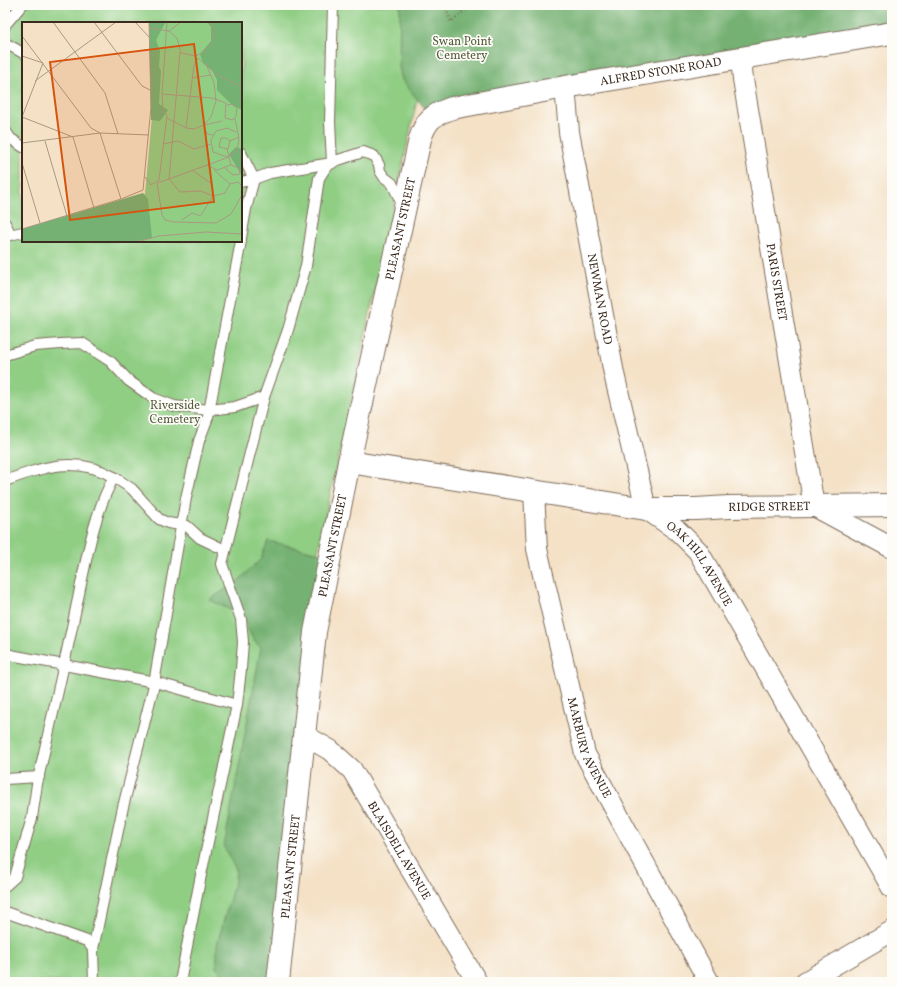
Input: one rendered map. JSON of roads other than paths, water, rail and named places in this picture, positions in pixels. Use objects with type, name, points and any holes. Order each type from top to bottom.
[{"type":"street","name":"ALFRED STONE ROAD","points":[[431,118],[452,108],[565,87],[892,33]]},
{"type":"street","name":"PARIS STREET","points":[[741,58],[743,79],[814,506]]},
{"type":"street","name":"NEWMAN ROAD","points":[[565,87],[569,132],[614,374],[646,509]]},
{"type":"street","name":"PLEASANT STREET","points":[[278,982],[315,632],[349,462],[420,139],[424,126],[431,118]]},
{"type":"street","name":"OAK HILL AVENUE","points":[[349,462],[646,509],[678,531],[698,551],[892,888]]},
{"type":"street","name":"MARBURY AVENUE","points":[[534,492],[537,550],[585,754],[709,982]]},
{"type":"street","name":"RIDGE STREET","points":[[646,509],[892,505]]},
{"type":"street","points":[[814,506],[892,548]]},
{"type":"street","name":"BLAISDELL AVENUE","points":[[304,735],[330,750],[352,770],[478,982]]},
{"type":"street","points":[[805,982],[892,931]]},
{"type":"lane","points":[[5,25],[22,5]]},
{"type":"lane","points":[[332,163],[330,122],[333,5]]},
{"type":"lane","points":[[5,43],[22,52]]},
{"type":"lane","points":[[5,130],[10,138],[22,146]]},
{"type":"lane","points":[[242,182],[270,173],[332,163],[350,155],[363,152],[374,156],[384,177],[392,183],[405,209]]},
{"type":"lane","points":[[242,155],[254,179],[246,209],[242,234]]},
{"type":"lane","points":[[180,982],[237,705],[242,669],[242,619],[222,564],[264,397],[288,330],[306,266],[319,178],[326,168],[332,163]]},
{"type":"lane","points":[[5,223],[8,235],[22,232]]},
{"type":"lane","points":[[94,982],[93,949],[123,807],[155,682],[182,524],[199,441],[209,410],[241,242]]},
{"type":"lane","points":[[5,355],[35,346],[82,343],[110,361],[129,381],[153,398],[174,406],[209,410],[235,407],[264,397]]},
{"type":"lane","points":[[5,481],[30,471],[47,467],[79,464],[105,472],[132,489],[158,519],[168,523],[187,526],[200,538],[225,550]]},
{"type":"lane","points":[[5,886],[15,877],[32,818],[39,777],[98,515],[107,489],[114,477]]},
{"type":"lane","points":[[5,654],[155,682],[237,705]]},
{"type":"lane","points":[[5,779],[39,777]]},
{"type":"lane","points":[[5,912],[87,941],[93,949]]},
{"type":"park label","name":"Swan Point Cemetery","points":[[462,48]]},
{"type":"park label","name":"Riverside Cemetery","points":[[175,412]]}]
